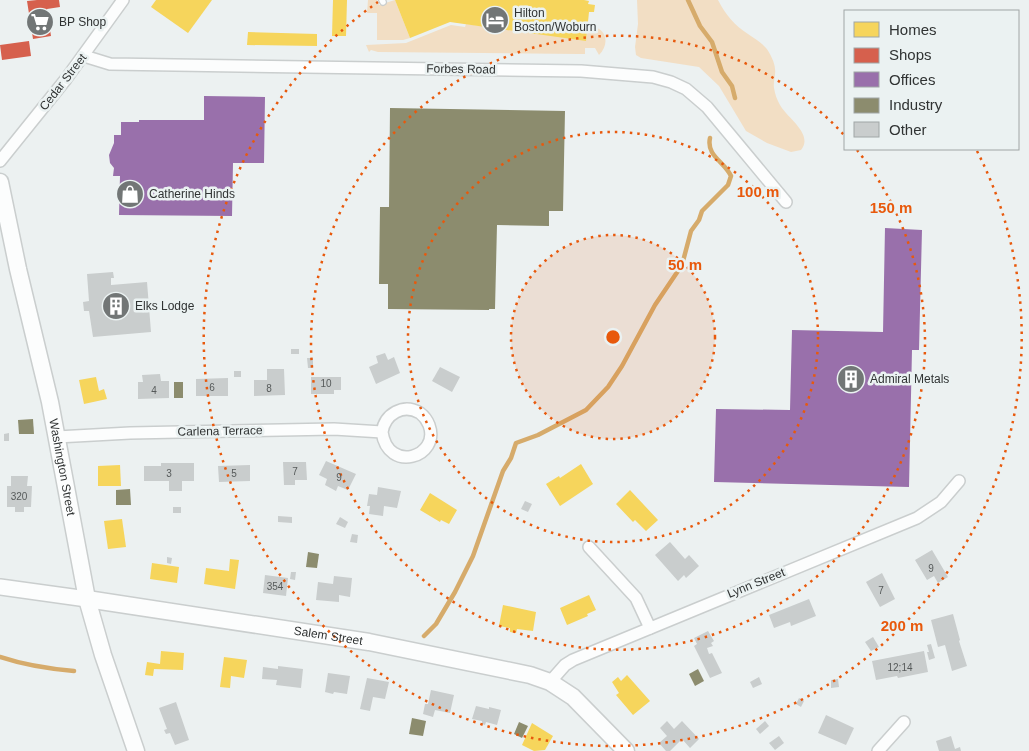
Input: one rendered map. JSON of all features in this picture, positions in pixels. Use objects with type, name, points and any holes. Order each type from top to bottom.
[{"type":"main road","name":"Washington Street","points":[[0,182],[5,222],[57,437],[87,599],[103,655],[136,751]]},
{"type":"main road","name":"Salem Street","points":[[87,599],[368,642],[504,669],[550,682],[581,704],[626,751]]},
{"type":"street","name":"Cedar Street","points":[[0,161],[84,56],[123,0]]},
{"type":"street","name":"Forbes Road","points":[[84,56],[110,64],[581,71],[653,77],[678,85],[700,100],[786,202]]},
{"type":"street","points":[[403,409],[418,412],[426,419],[431,429],[430,438],[425,448],[411,457],[398,456],[390,450],[384,441],[382,432],[388,418],[395,412],[403,409]]},
{"type":"street","name":"Carlena Terrace","points":[[57,437],[130,433],[307,429],[382,432]]},
{"type":"street","name":"Lynn Street","points":[[550,682],[569,662],[917,518],[941,502],[959,481]]},
{"type":"street","points":[[589,547],[636,598],[650,628]]},
{"type":"street","name":"Salem Street","points":[[0,587],[87,599]]},
{"type":"street","points":[[878,751],[904,722]]},
{"type":"shaded area","points":[[368,0],[377,0],[379,5],[395,0],[410,38],[403,40],[377,40],[377,13],[367,13]]},
{"type":"shaded area","points":[[637,0],[718,0],[734,23],[762,44],[771,55],[775,67],[774,85],[776,95],[783,110],[802,132],[804,144],[801,150],[791,152],[767,143],[746,131],[719,86],[699,67],[641,58],[636,55]]},
{"type":"shaded area","points":[[466,24],[586,40],[588,25],[591,26],[592,30],[597,28],[601,30],[605,36],[605,44],[599,55],[595,48],[585,48],[585,54],[378,52],[371,50],[369,52],[366,45],[406,43],[451,25],[465,27]]},
{"type":"building: Homes","points":[[156,0],[212,0],[188,33],[151,7]]},
{"type":"building: Homes","points":[[333,0],[347,0],[346,36],[332,36]]},
{"type":"building: Homes","name":"Hilton Boston/Woburn","points":[[395,0],[584,0],[589,1],[588,4],[595,5],[594,12],[589,12],[586,41],[450,22],[410,38]]},
{"type":"building: Homes","points":[[248,32],[317,34],[317,46],[247,45]]},
{"type":"building: Homes","points":[[96,377],[99,391],[104,389],[107,399],[84,404],[79,380]]},
{"type":"building: Homes","points":[[581,464],[593,484],[560,506],[546,484],[559,476],[560,478]]},
{"type":"building: Homes","points":[[120,465],[121,486],[98,486],[98,466]]},
{"type":"building: Homes","points":[[630,490],[658,520],[646,531],[635,520],[633,522],[616,504]]},
{"type":"building: Homes","points":[[430,493],[457,510],[449,524],[441,520],[440,522],[420,510]]},
{"type":"building: Homes","points":[[122,519],[126,547],[108,549],[104,521]]},
{"type":"building: Homes","points":[[230,559],[239,560],[235,589],[204,584],[206,568],[229,571]]},
{"type":"building: Homes","points":[[152,563],[179,567],[177,583],[150,579]]},
{"type":"building: Homes","points":[[589,595],[596,610],[587,614],[588,616],[567,625],[560,608]]},
{"type":"building: Homes","points":[[503,605],[536,612],[533,631],[517,629],[516,633],[510,632],[510,628],[499,626]]},
{"type":"building: Homes","points":[[161,651],[184,653],[183,670],[154,669],[153,676],[145,675],[147,662],[160,664]]},
{"type":"building: Homes","points":[[224,657],[247,660],[244,678],[231,676],[230,688],[220,687]]},
{"type":"building: Homes","points":[[627,675],[650,701],[633,715],[616,695],[619,693],[612,682],[618,677],[621,681]]},
{"type":"building: Homes","points":[[532,723],[553,736],[545,750],[534,751],[522,745]]},
{"type":"building: Shops","name":"BP Shop","points":[[59,0],[60,7],[47,9],[51,36],[33,39],[27,1]]},
{"type":"building: Shops","points":[[29,41],[31,56],[2,60],[0,45]]},
{"type":"building: Offices","points":[[204,96],[265,97],[264,163],[233,163],[232,216],[119,215],[120,176],[113,176],[114,168],[110,163],[109,155],[114,143],[114,135],[121,135],[121,122],[139,122],[139,120],[204,120]]},
{"type":"building: Offices","name":"Admiral Metals","points":[[885,228],[922,230],[919,350],[912,350],[909,487],[714,482],[716,409],[790,410],[792,330],[883,332]]},
{"type":"building: Industry","points":[[390,108],[565,111],[563,211],[549,211],[549,226],[497,225],[495,309],[388,309],[388,284],[379,284],[380,207],[389,207]]},
{"type":"building: Industry","points":[[174,382],[183,382],[183,398],[174,398]]},
{"type":"building: Industry","points":[[33,419],[34,434],[19,434],[18,420]]},
{"type":"building: Industry","points":[[130,489],[131,505],[116,505],[116,490]]},
{"type":"building: Industry","points":[[308,552],[319,554],[317,568],[306,567]]},
{"type":"building: Industry","points":[[698,669],[704,681],[695,686],[689,674]]},
{"type":"building: Industry","points":[[412,718],[426,721],[423,736],[409,734]]},
{"type":"building: Industry","points":[[519,722],[528,726],[522,738],[514,734]]},
{"type":"building: Other","name":"Elks Lodge","points":[[113,272],[114,278],[111,278],[111,285],[147,282],[151,332],[93,337],[89,311],[84,311],[83,302],[89,301],[87,274]]},
{"type":"building: Other","points":[[291,349],[299,349],[299,354],[291,354]]},
{"type":"building: Other","points":[[385,353],[388,360],[394,357],[400,373],[376,384],[369,367],[378,363],[376,356]]},
{"type":"building: Other","points":[[307,358],[313,358],[313,368],[308,368]]},
{"type":"building: Other","points":[[440,367],[460,377],[452,392],[432,381]]},
{"type":"building: Other","points":[[267,369],[284,369],[285,395],[254,396],[254,380],[267,380]]},
{"type":"building: Other","points":[[234,371],[241,371],[241,377],[234,377]]},
{"type":"building: Other","points":[[160,374],[161,381],[169,381],[169,398],[138,399],[138,382],[143,382],[142,375]]},
{"type":"building: Other","points":[[311,377],[341,377],[341,390],[334,390],[334,394],[311,394]]},
{"type":"building: Other","points":[[228,378],[228,396],[196,396],[196,379]]},
{"type":"building: Other","points":[[9,433],[9,441],[4,441],[4,434]]},
{"type":"building: Other","points":[[326,461],[356,474],[348,490],[338,486],[336,491],[325,485],[327,479],[319,475]]},
{"type":"building: Other","points":[[283,462],[306,462],[307,480],[295,480],[295,485],[284,485]]},
{"type":"building: Other","points":[[161,463],[194,463],[194,481],[182,481],[182,491],[169,491],[169,481],[144,481],[144,466],[161,466]]},
{"type":"building: Other","points":[[250,465],[250,481],[219,482],[218,466]]},
{"type":"building: Other","points":[[11,476],[28,476],[27,486],[32,486],[31,507],[24,507],[24,512],[15,512],[15,507],[7,507],[7,486],[11,486]]},
{"type":"building: Other","points":[[378,487],[401,491],[397,508],[384,506],[383,516],[369,514],[370,506],[367,506],[369,494],[377,495]]},
{"type":"building: Other","points":[[525,501],[532,504],[528,512],[521,509]]},
{"type":"building: Other","points":[[173,507],[181,507],[181,513],[173,513]]},
{"type":"building: Other","points":[[278,516],[292,517],[292,523],[278,522]]},
{"type":"building: Other","points":[[340,517],[348,522],[345,528],[336,524]]},
{"type":"building: Other","points":[[352,534],[358,535],[357,543],[350,542]]},
{"type":"building: Other","points":[[670,542],[685,559],[689,555],[699,566],[686,578],[684,575],[678,581],[655,555]]},
{"type":"building: Other","points":[[932,550],[948,577],[938,583],[934,576],[927,580],[915,560]]},
{"type":"building: Other","points":[[167,557],[172,558],[171,564],[167,563]]},
{"type":"building: Other","points":[[291,572],[296,572],[295,580],[290,579]]},
{"type":"building: Other","points":[[882,573],[895,599],[880,607],[866,582]]},
{"type":"building: Other","points":[[265,575],[288,578],[286,596],[263,593]]},
{"type":"building: Other","points":[[334,576],[352,578],[350,597],[339,595],[339,602],[316,600],[318,582],[333,584]]},
{"type":"building: Other","points":[[809,599],[816,616],[791,626],[790,622],[774,628],[769,615]]},
{"type":"building: Other","points":[[953,614],[967,666],[952,671],[945,645],[938,647],[931,620]]},
{"type":"building: Other","points":[[708,631],[714,641],[711,643],[713,646],[707,648],[709,654],[712,653],[722,673],[710,678],[694,646],[697,644],[694,638]]},
{"type":"building: Other","points":[[873,637],[879,647],[871,651],[865,642]]},
{"type":"building: Other","points":[[931,644],[935,658],[929,660],[927,645]]},
{"type":"building: Other","points":[[924,651],[928,672],[876,680],[872,661]]},
{"type":"building: Other","points":[[278,666],[303,669],[301,688],[276,685],[277,680],[262,679],[263,667],[278,669]]},
{"type":"building: Other","points":[[328,673],[350,676],[347,694],[325,692]]},
{"type":"building: Other","points":[[759,677],[762,684],[753,688],[750,682]]},
{"type":"building: Other","points":[[367,678],[389,682],[385,699],[373,697],[370,711],[360,709]]},
{"type":"building: Other","points":[[838,679],[839,687],[831,688],[831,680]]},
{"type":"building: Other","points":[[431,690],[454,695],[450,713],[435,710],[433,717],[423,714],[425,704],[428,704]]},
{"type":"building: Other","points":[[799,698],[804,701],[801,707],[796,704]]},
{"type":"building: Other","points":[[176,702],[189,740],[175,745],[170,733],[166,734],[164,730],[167,729],[159,708]]},
{"type":"building: Other","points":[[476,706],[501,710],[497,725],[486,722],[485,725],[482,724],[482,721],[472,719]]},
{"type":"building: Other","points":[[826,715],[854,728],[846,745],[818,733]]},
{"type":"building: Other","points":[[667,721],[674,729],[682,721],[699,739],[690,748],[682,739],[670,751],[666,751],[659,743],[667,736],[660,728]]},
{"type":"building: Other","points":[[765,721],[769,726],[760,734],[756,729]]},
{"type":"building: Other","points":[[779,736],[784,743],[775,750],[769,743]]},
{"type":"building: Other","points":[[951,736],[955,749],[960,747],[961,751],[939,751],[936,741]]},
{"type":"waterway","points":[[688,0],[700,26],[712,42],[722,72],[732,86],[735,98]]},
{"type":"waterway","points":[[424,636],[436,624],[473,556],[503,471],[511,458],[516,443],[538,435],[586,410],[608,387],[622,366],[655,305],[682,265],[691,231],[699,220],[702,211],[728,185],[731,176],[713,154],[710,138]]},
{"type":"waterway","points":[[0,657],[37,666],[74,671]]},
{"type":"place","name":"Hilton Boston/Woburn","points":[[495,20]]},
{"type":"place","name":"BP Shop","points":[[40,22]]},
{"type":"place","name":"Catherine Hinds","points":[[130,194]]},
{"type":"place","name":"Elks Lodge","points":[[116,306]]},
{"type":"place","name":"Admiral Metals","points":[[851,379]]}]
